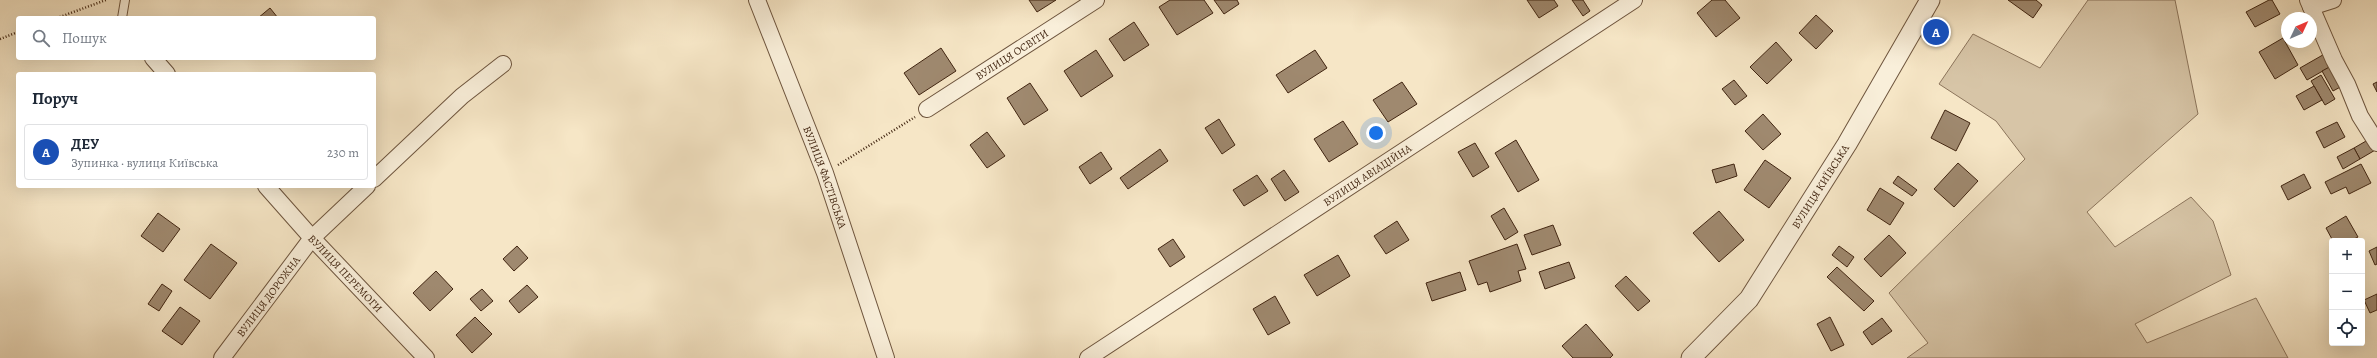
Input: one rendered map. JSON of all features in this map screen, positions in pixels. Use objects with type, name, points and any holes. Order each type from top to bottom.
[{"type":"street","name":"ВУЛИЦЯ ФАСТІВСЬКА","points":[[757,0],[825,173],[886,358]]},
{"type":"street","name":"ВУЛИЦЯ ОСВІТИ","points":[[927,109],[1096,0]]},
{"type":"street","name":"ВУЛИЦЯ АВІАЦІЙНА","points":[[1097,355],[1634,0]]},
{"type":"street","points":[[2333,0],[2309,4],[2334,60],[2347,84],[2360,116],[2377,143]]},
{"type":"street","name":"ВУЛИЦЯ КИЇВСЬКА","points":[[1691,358],[1749,299],[1848,144],[1928,1]]},
{"type":"street","points":[[155,60],[165,72]]},
{"type":"street","points":[[376,177],[462,96],[504,64]]},
{"type":"street","name":"ВУЛИЦЯ ПЕРЕМОГИ","points":[[268,188],[312,238],[426,358]]},
{"type":"street","name":"ВУЛИЦЯ ДОРОЖНА","points":[[222,358],[312,238],[365,188]]},
{"type":"lane","points":[[122,16],[125,0]]},
{"type":"path","points":[[62,16],[106,0]]},
{"type":"path","points":[[0,39],[16,33]]},
{"type":"path","points":[[825,173],[927,109]]},
{"type":"shaded area","points":[[2088,0],[2175,0],[2198,114],[2087,212],[2115,247],[2191,197],[2213,221],[2231,275],[2135,324],[2147,343],[2256,298],[2288,358],[1907,358],[1928,343],[1889,293],[2025,159],[1996,121],[1939,84],[1973,34],[2040,68]]},
{"type":"building","points":[[1029,0],[1056,0],[1037,12]]},
{"type":"building","points":[[1170,0],[1204,0],[1213,13],[1177,35],[1159,7]]},
{"type":"building","points":[[1214,0],[1237,0],[1239,4],[1224,14]]},
{"type":"building","points":[[1527,0],[1554,0],[1558,6],[1539,18]]},
{"type":"building","points":[[1572,0],[1583,0],[1590,11],[1583,16]]},
{"type":"building","points":[[1712,0],[1725,0],[1740,18],[1716,37],[1697,13]]},
{"type":"building","points":[[2008,0],[2036,0],[2042,5],[2033,18]]},
{"type":"building","points":[[2269,0],[2272,0],[2280,14],[2255,27],[2246,12]]},
{"type":"building","points":[[270,8],[276,16],[260,16]]},
{"type":"building","points":[[1816,15],[1833,31],[1816,49],[1799,33]]},
{"type":"building","points":[[1134,22],[1149,45],[1124,61],[1109,39]]},
{"type":"building","points":[[2281,39],[2281,48],[2289,48],[2298,65],[2275,79],[2259,52]]},
{"type":"building","points":[[1776,42],[1792,60],[1767,84],[1750,67]]},
{"type":"building","points":[[941,48],[956,71],[919,95],[904,73]]},
{"type":"building","points":[[1096,50],[1113,76],[1081,97],[1064,71]]},
{"type":"building","points":[[1315,50],[1327,68],[1288,93],[1276,75]]},
{"type":"building","points":[[2328,52],[2335,64],[2307,80],[2300,68]]},
{"type":"building","points":[[2335,64],[2346,84],[2333,91],[2322,71]]},
{"type":"building","points":[[2321,75],[2335,99],[2325,105],[2311,81]]},
{"type":"building","points":[[1734,80],[1747,96],[1735,105],[1722,89]]},
{"type":"building","points":[[1402,82],[1417,104],[1388,122],[1373,100]]},
{"type":"building","points":[[2377,82],[2377,92],[2373,84]]},
{"type":"building","points":[[1030,83],[1048,110],[1024,125],[1007,98]]},
{"type":"building","points":[[2314,86],[2322,100],[2304,110],[2296,96]]},
{"type":"building","points":[[1945,110],[1970,123],[1956,151],[1931,138]]},
{"type":"building","points":[[1763,114],[1781,134],[1763,150],[1745,131]]},
{"type":"building","points":[[1219,119],[1235,145],[1222,154],[1205,128]]},
{"type":"building","points":[[1343,121],[1358,144],[1329,162],[1314,139]]},
{"type":"building","points":[[2337,122],[2345,137],[2324,148],[2316,132]]},
{"type":"building","points":[[987,132],[1005,156],[987,168],[970,145]]},
{"type":"building","points":[[2373,137],[2377,149],[2360,159],[2354,148]]},
{"type":"building","points":[[1516,140],[1539,180],[1518,192],[1495,153]]},
{"type":"building","points":[[1475,143],[1489,167],[1473,177],[1458,152]]},
{"type":"building","points":[[2354,148],[2360,159],[2343,169],[2337,157]]},
{"type":"building","points":[[1160,149],[1168,161],[1128,189],[1120,178]]},
{"type":"building","points":[[1101,152],[1112,169],[1090,184],[1079,167]]},
{"type":"building","points":[[1765,160],[1791,178],[1769,208],[1744,190]]},
{"type":"building","points":[[1958,163],[1978,181],[1954,207],[1934,189]]},
{"type":"building","points":[[1734,164],[1737,176],[1716,183],[1712,170]]},
{"type":"building","points":[[2361,164],[2371,183],[2349,194],[2346,187],[2331,194],[2325,182]]},
{"type":"building","points":[[1284,170],[1299,192],[1285,201],[1271,179]]},
{"type":"building","points":[[2304,174],[2311,188],[2288,200],[2281,186]]},
{"type":"building","points":[[1257,175],[1268,191],[1244,206],[1233,190]]},
{"type":"building","points":[[1898,176],[1917,190],[1912,196],[1893,183]]},
{"type":"building","points":[[1880,188],[1904,203],[1890,225],[1867,210]]},
{"type":"building","points":[[1504,208],[1518,232],[1505,240],[1491,216]]},
{"type":"building","points":[[1719,211],[1744,240],[1719,262],[1693,233]]},
{"type":"building","points":[[158,213],[180,229],[163,252],[141,236]]},
{"type":"building","points":[[2346,216],[2358,237],[2331,238],[2326,228]]},
{"type":"building","points":[[1397,221],[1409,240],[1386,254],[1374,236]]},
{"type":"building","points":[[1553,225],[1561,245],[1532,255],[1524,235]]},
{"type":"building","points":[[1889,235],[1906,253],[1881,277],[1864,259]]},
{"type":"building","points":[[1173,239],[1185,257],[1170,267],[1158,249]]},
{"type":"building","points":[[211,244],[237,263],[210,299],[184,280]]},
{"type":"building","points":[[1517,244],[1526,269],[1518,271],[1521,281],[1490,292],[1487,282],[1478,285],[1469,261]]},
{"type":"building","points":[[517,246],[528,258],[514,271],[503,259]]},
{"type":"building","points":[[1839,246],[1854,257],[1847,267],[1832,255]]},
{"type":"building","points":[[2377,247],[2377,264],[2375,265],[2369,251]]},
{"type":"building","points":[[1338,255],[1350,276],[1317,296],[1304,275]]},
{"type":"building","points":[[1569,262],[1575,278],[1545,289],[1539,272]]},
{"type":"building","points":[[1837,267],[1874,301],[1864,311],[1827,277]]},
{"type":"building","points":[[436,271],[453,289],[430,311],[413,293]]},
{"type":"building","points":[[1460,272],[1466,290],[1432,301],[1426,283]]},
{"type":"building","points":[[1626,276],[1650,301],[1638,311],[1615,286]]},
{"type":"building","points":[[162,284],[172,291],[159,311],[148,304]]},
{"type":"building","points":[[527,285],[538,297],[519,313],[509,301]]},
{"type":"building","points":[[482,289],[493,301],[481,311],[470,299]]},
{"type":"building","points":[[2377,294],[2377,310],[2370,313],[2365,300]]},
{"type":"building","points":[[1275,296],[1290,323],[1268,335],[1253,309]]},
{"type":"building","points":[[180,307],[200,321],[182,345],[162,331]]},
{"type":"building","points":[[475,317],[492,334],[472,353],[456,335]]},
{"type":"building","points":[[1830,317],[1844,345],[1831,351],[1817,324]]},
{"type":"building","points":[[1882,318],[1892,331],[1872,345],[1863,332]]},
{"type":"building","points":[[1586,324],[1613,355],[1610,358],[1573,358],[1562,346]]},
{"type":"place","name":"ДЕУ","points":[[1936,32]]}]
